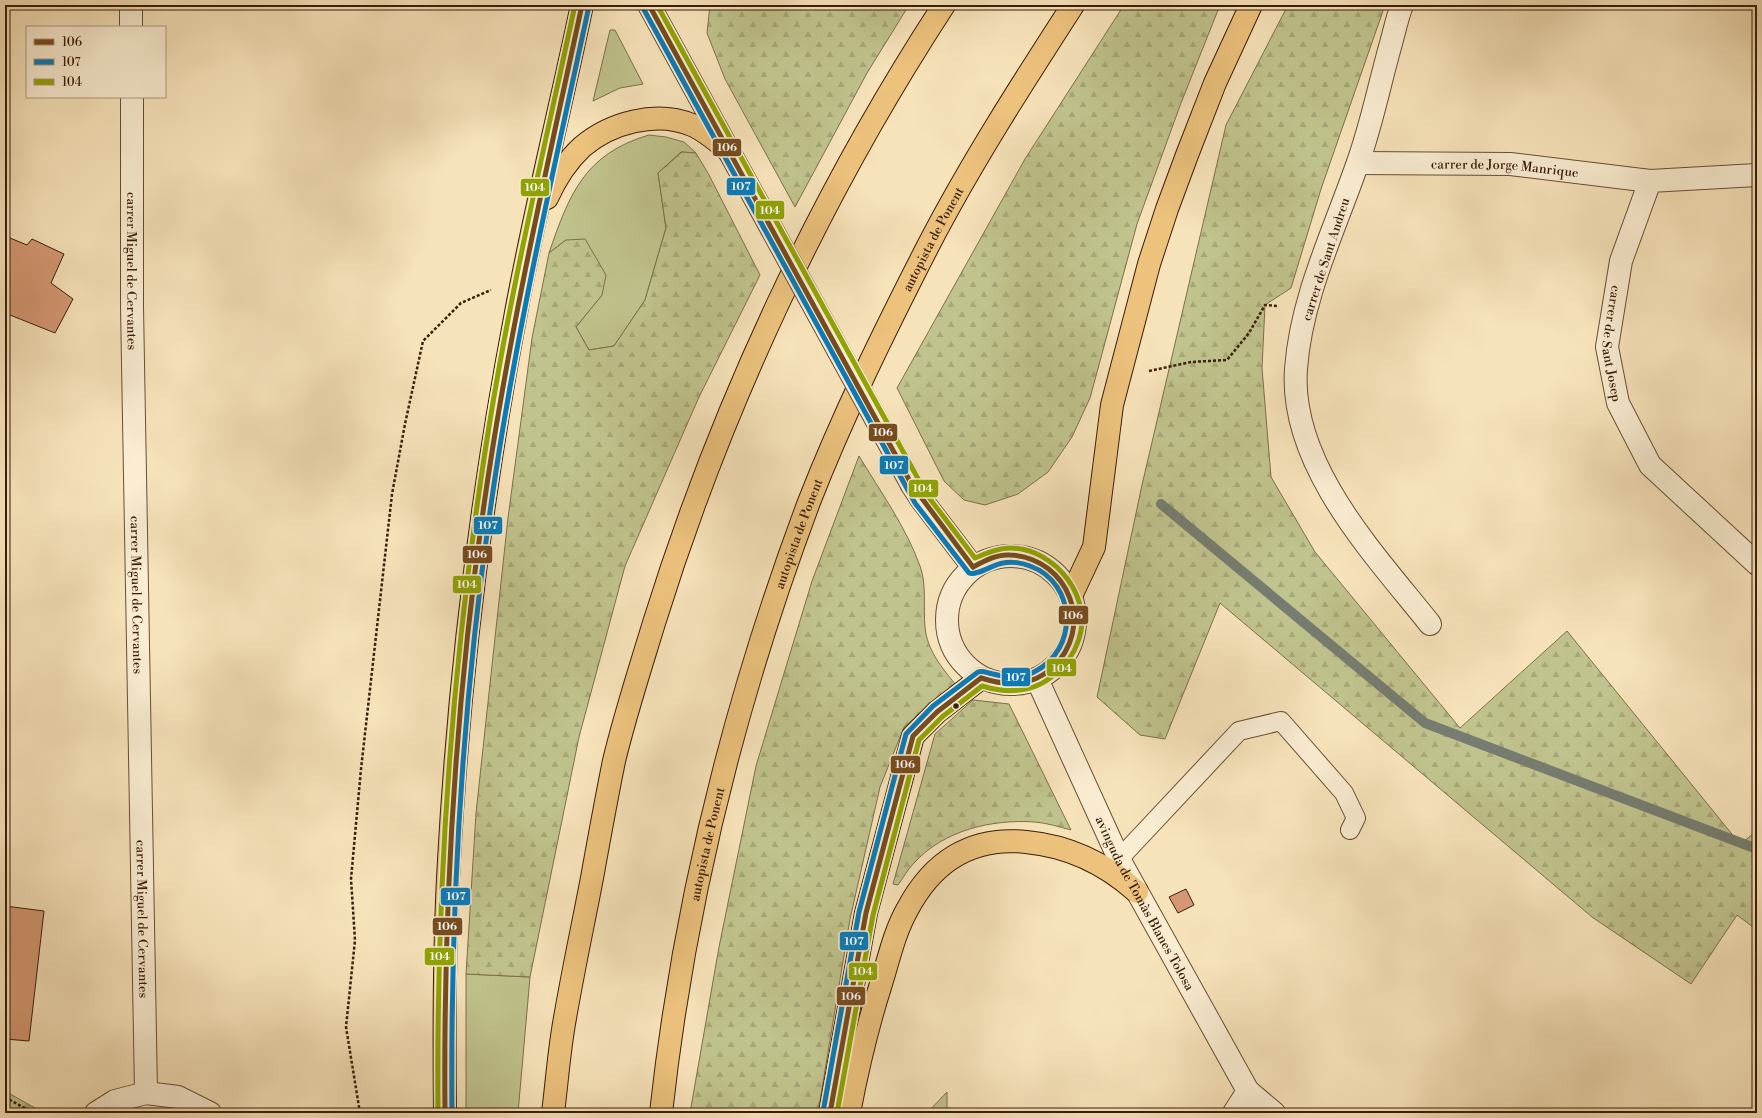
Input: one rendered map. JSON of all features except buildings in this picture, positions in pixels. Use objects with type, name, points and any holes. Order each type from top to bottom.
[{"type":"highway","points":[[445,1113],[445,971],[448,878],[460,698],[474,581],[494,442],[515,317],[582,5]]},
{"type":"highway","points":[[553,1113],[564,1021],[614,760],[664,589],[726,420],[774,312],[834,192],[886,100],[944,5]]},
{"type":"highway","name":"autopista de Ponent","points":[[661,1113],[678,978],[699,874],[717,797],[749,680],[777,591],[810,500],[885,331],[929,244],[977,157],[1022,83],[1073,5]]},
{"type":"highway","points":[[1071,596],[1094,547],[1112,405],[1149,264],[1167,209],[1215,83],[1251,5]]},
{"type":"highway","points":[[534,226],[552,186],[565,167],[582,148],[603,133],[626,123],[649,119],[672,119],[691,124],[729,151]]},
{"type":"highway","points":[[830,1113],[866,913],[913,736],[937,712],[981,678]]},
{"type":"highway","points":[[849,1113],[874,1005],[894,942],[906,911],[920,888],[944,863],[969,848],[990,842],[1013,841],[1039,843],[1090,859],[1120,876],[1137,892]]},
{"type":"street","points":[[131,5],[131,26]]},
{"type":"street","points":[[649,5],[912,485],[921,499],[974,567]]},
{"type":"street","name":"carrer de Sant Andreu","points":[[1402,5],[1358,163],[1322,260],[1306,312],[1299,342],[1296,371],[1300,421],[1311,452],[1328,489],[1356,531],[1430,624]]},
{"type":"street","name":"carrer Miguel de Cervantes","points":[[132,98],[133,323],[146,1093]]},
{"type":"street","name":"carrer de Jorge Manrique","points":[[1358,163],[1510,164],[1650,181]]},
{"type":"street","points":[[1650,181],[1757,175]]},
{"type":"street","name":"carrer de Sant Josep","points":[[1650,181],[1620,261],[1607,347],[1618,403],[1650,465],[1757,564]]},
{"type":"street","points":[[1010,555],[1030,558],[1047,566],[1061,580],[1071,596],[1075,615],[1074,635],[1066,653],[1053,669],[1037,679],[1018,684],[999,684],[981,678],[963,664],[951,646],[946,624],[948,602],[958,582],[974,567],[991,558],[1010,555]]},
{"type":"street","name":"avinguda de Tomàs Blanes Tolosa","points":[[1037,679],[1119,860],[1248,1091],[1274,1113]]},
{"type":"street","points":[[1234,1113],[1248,1091]]},
{"type":"street","points":[[96,1113],[115,1101],[146,1093],[178,1097],[210,1113]]},
{"type":"lane","points":[[1119,860],[1239,731],[1281,721],[1344,793],[1356,818],[1350,830]]},
{"type":"path","points":[[360,1113],[346,1027],[355,940],[351,878],[361,769],[392,494],[405,424],[423,341],[461,303],[524,275]]},
{"type":"path","points":[[1122,370],[1139,373],[1191,362],[1227,360],[1249,333],[1265,305],[1282,306],[1306,312]]},
{"type":"path","points":[[5,1097],[34,1113]]},
{"type":"green space","points":[[710,5],[909,5],[867,73],[795,207],[725,79],[707,33]]},
{"type":"green space","points":[[1124,5],[1220,5],[1181,103],[1137,224],[1090,398],[1072,437],[1048,472],[1018,494],[985,505],[964,500],[944,481],[897,388],[1025,159]]},
{"type":"green space","points":[[1288,5],[1385,5],[1321,189],[1291,288],[1265,305],[1262,368],[1271,477],[1315,552],[1460,728],[1567,631],[1740,844],[1757,831],[1757,930],[1737,915],[1691,984],[1592,917],[1220,603],[1165,739],[1140,735],[1097,697],[1142,485],[1226,125]]},
{"type":"green space","points":[[610,30],[615,30],[643,84],[620,88],[593,101]]},
{"type":"green space","points":[[649,135],[666,137],[684,142],[696,153],[681,152],[658,173],[666,228],[645,300],[614,346],[589,350],[576,327],[602,295],[566,240],[549,253],[556,232],[572,195],[582,179],[594,165],[609,153],[627,143]]},
{"type":"green space","points":[[682,152],[696,153],[709,175],[760,275],[699,397],[625,566],[579,737],[530,977],[466,974],[476,813],[508,518],[532,338],[549,253],[566,240],[585,239],[606,275],[602,295],[576,327],[589,350],[614,346],[645,300],[666,228],[658,173]]},
{"type":"green space","points":[[859,456],[908,537],[922,573],[926,635],[936,658],[956,685],[904,727],[880,787],[850,919],[818,1113],[690,1113],[719,947],[756,766],[812,581]]},
{"type":"green space","points":[[973,700],[1009,704],[1071,830],[1035,822],[1002,822],[970,829],[940,842],[926,852],[912,865],[898,885],[893,884],[935,734]]},
{"type":"green space","points":[[466,974],[530,977],[518,1113],[466,1113]]},
{"type":"green space","points":[[5,1091],[42,1112],[42,1113],[5,1113]]},
{"type":"green space","points":[[947,1092],[947,1113],[927,1113]]},
{"type":"waterway","points":[[1161,504],[1425,723],[1757,849]]},
{"type":"transit line","name":"104","points":[[438,1113],[440,947],[448,781],[463,616],[473,534],[504,339],[575,5]]},
{"type":"transit line","name":"106","points":[[445,1113],[447,947],[455,781],[461,699],[480,534],[501,396],[534,228],[582,5]]},
{"type":"transit line","name":"106","points":[[649,5],[912,485],[973,567]]},
{"type":"transit line","name":"104","points":[[657,5],[927,495],[975,558],[1006,548],[1027,550],[1043,557],[1056,567],[1068,580],[1076,594],[1081,610],[1081,627],[1077,644],[1066,663],[1048,680],[1030,688],[1012,691],[992,689],[982,686],[942,717],[919,740],[873,915],[837,1113]]},
{"type":"transit line","name":"107","points":[[452,1113],[452,1030],[457,864],[468,699],[487,534],[508,396],[541,229],[589,6]]},
{"type":"transit line","name":"107","points":[[643,8],[915,503],[969,573],[976,573],[1006,562],[1024,564],[1046,575],[1057,587],[1064,601],[1066,617],[1065,633],[1059,649],[1049,662],[1034,672],[1019,677],[1009,677],[983,671],[978,672],[933,706],[906,734],[859,912],[823,1112]]},
{"type":"transit line","name":"106","points":[[973,567],[986,560],[1005,555],[1031,559],[1048,568],[1061,582],[1070,598],[1074,615],[1072,634],[1065,652],[1052,668],[1044,674],[1036,679],[1018,683],[991,681],[981,678]]},
{"type":"transit line","name":"106","points":[[830,1113],[866,913],[913,736],[937,712],[981,678]]}]
